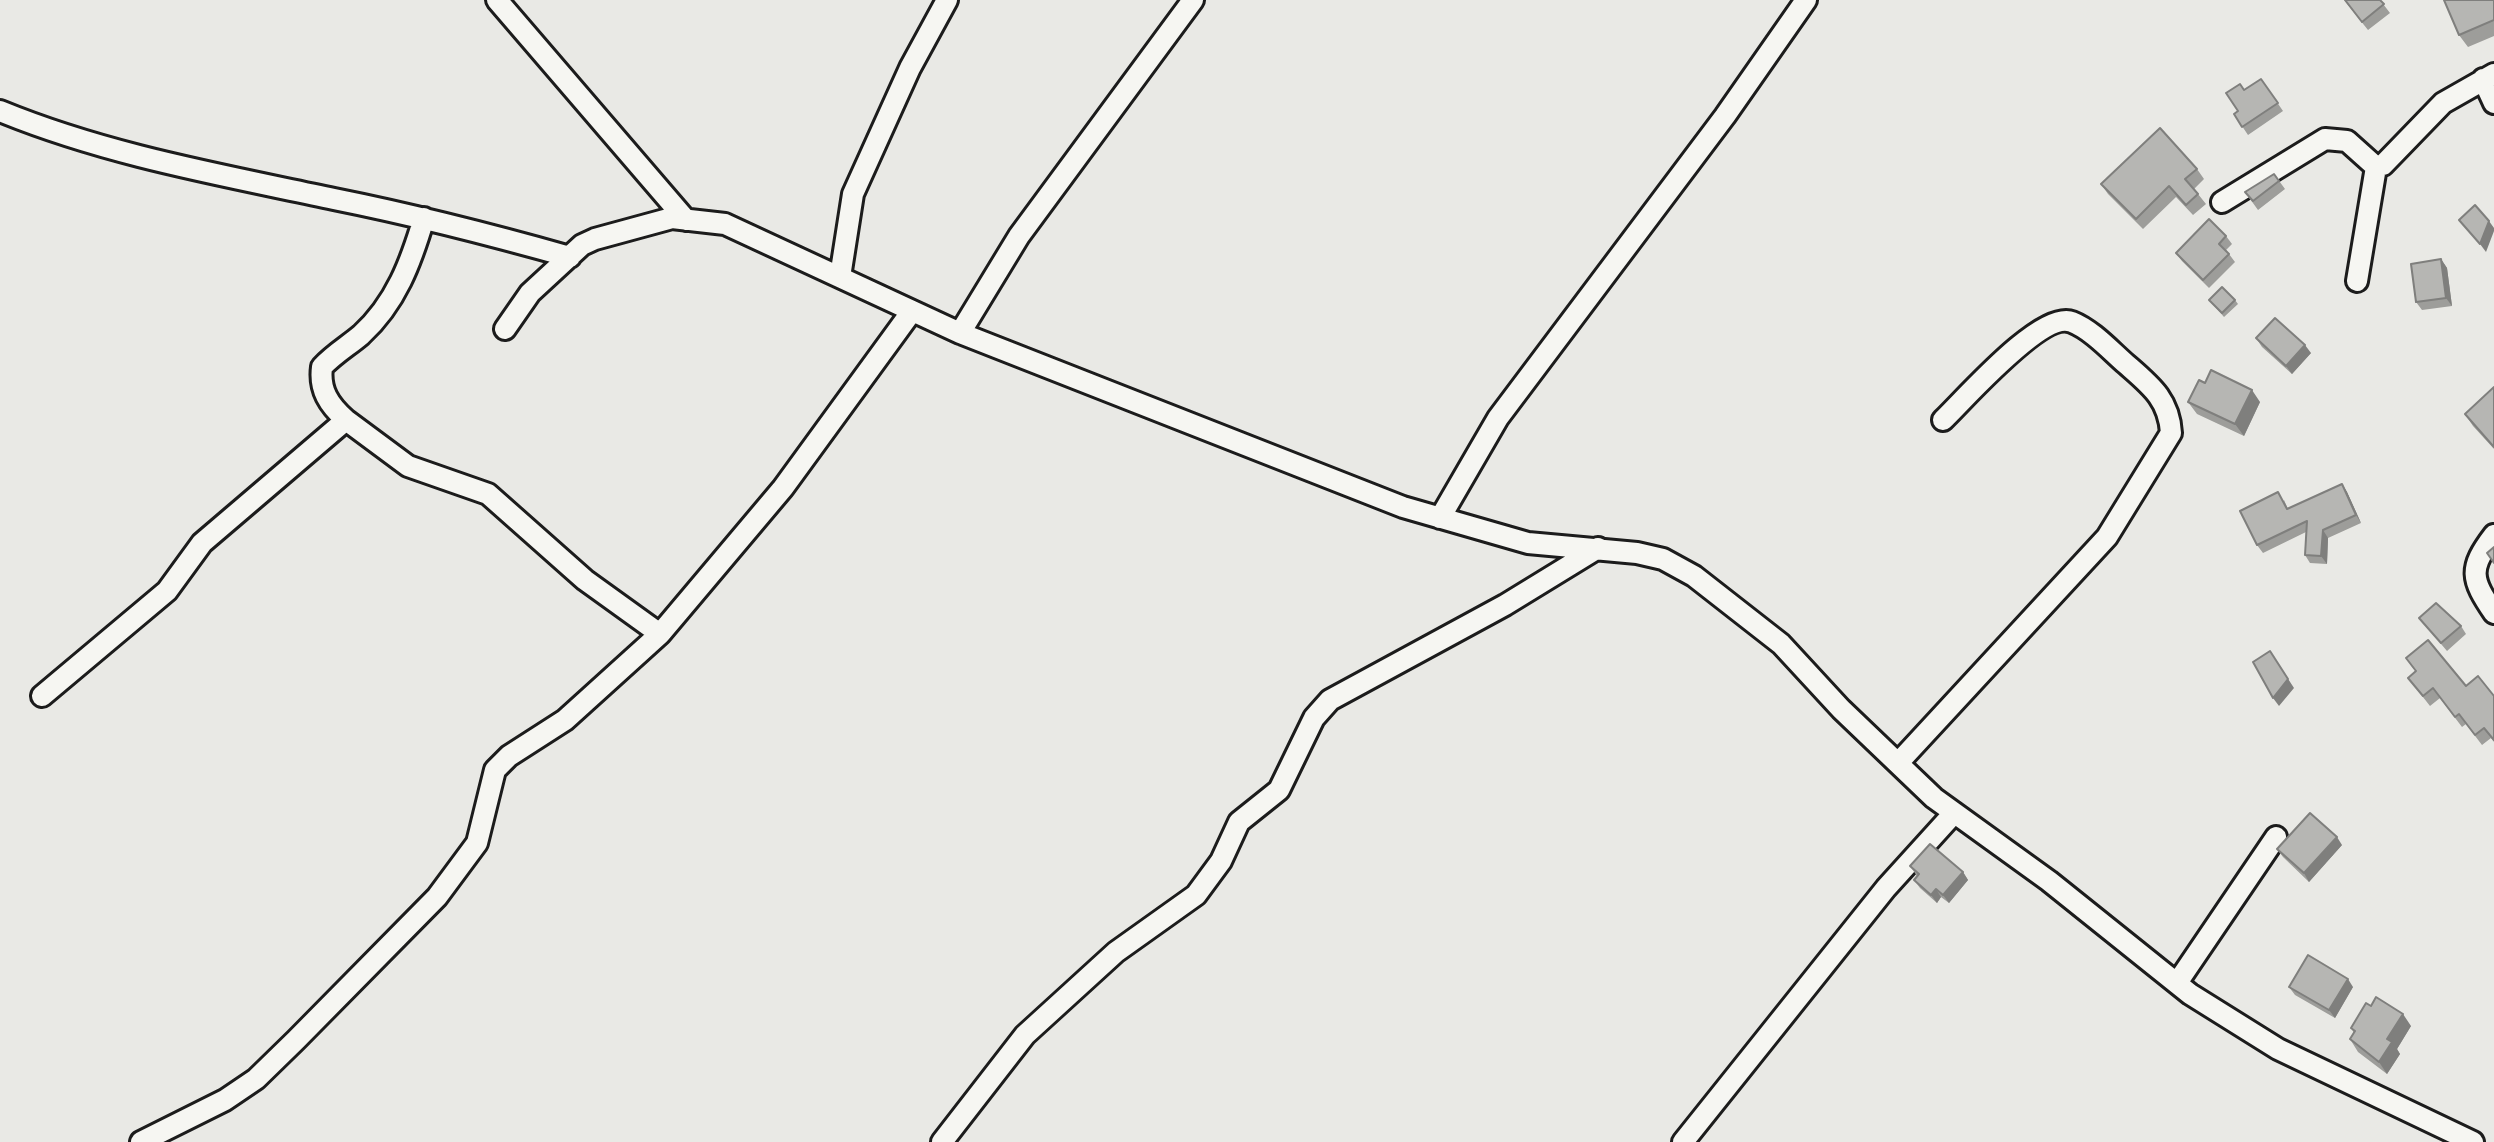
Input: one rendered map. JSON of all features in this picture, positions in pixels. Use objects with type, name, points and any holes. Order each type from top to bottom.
[{"type":"street","points":[[497,0],[686,220]]},
{"type":"street","points":[[840,277],[853,194],[910,68],[947,0]]},
{"type":"street","points":[[960,333],[1019,236],[1132,87],[1193,0]]},
{"type":"street","points":[[1440,518],[1498,418],[1716,128],[1806,0]]},
{"type":"street","points":[[2376,167],[2383,165],[2443,103],[2488,77],[2494,103]]},
{"type":"street","points":[[0,111],[85,141],[175,165],[424,218],[570,257]]},
{"type":"street","points":[[2222,202],[2325,139],[2347,141],[2376,167]]},
{"type":"street","points":[[2357,281],[2376,167]]},
{"type":"street","points":[[424,218],[404,278],[388,305],[362,334],[322,367],[320,382],[330,407],[408,466],[488,494],[585,580],[660,634]]},
{"type":"street","points":[[505,329],[530,293],[595,239],[672,218],[725,224],[960,333],[1278,459],[1440,518],[1528,543],[1598,548],[1663,559],[1694,576],[1781,644],[1841,709],[1954,813],[2049,881],[2177,983],[2278,1049],[2473,1142]]},
{"type":"street","points":[[141,1142],[225,1100],[256,1079],[437,897],[477,843],[495,770],[509,756],[577,711],[660,634],[783,488],[912,311]]},
{"type":"street","points":[[1899,762],[2107,537],[2171,433],[2164,399],[2070,320],[2056,321],[2036,331],[1943,420]]},
{"type":"street","points":[[42,696],[167,591],[202,543],[346,420]]},
{"type":"street","points":[[2494,535],[2475,565],[2475,586],[2494,613]]},
{"type":"street","points":[[942,1142],[1025,1035],[1116,952],[1196,895],[1221,861],[1239,822],[1279,790],[1314,718],[1330,700],[1505,605],[1598,548]]},
{"type":"street","points":[[1683,1142],[1876,900],[1954,813]]},
{"type":"street","points":[[2177,983],[2276,837]]},
{"type":"building","points":[[2345,0],[2380,0],[2384,4],[2362,22]]},
{"type":"building","points":[[2444,0],[2494,0],[2494,20],[2459,35]]},
{"type":"building","points":[[2261,79],[2278,103],[2242,127],[2234,114],[2238,111],[2226,93],[2240,84],[2244,90]]},
{"type":"building","points":[[2160,128],[2197,169],[2185,179],[2198,194],[2186,205],[2169,186],[2136,219],[2101,184]]},
{"type":"building","points":[[2274,174],[2279,181],[2253,201],[2245,192]]},
{"type":"building","points":[[2475,205],[2489,221],[2480,244],[2459,220]]},
{"type":"building","points":[[2209,219],[2226,236],[2219,244],[2229,254],[2203,280],[2176,253]]},
{"type":"building","points":[[2441,259],[2446,298],[2416,302],[2411,264]]},
{"type":"building","points":[[2222,287],[2235,300],[2222,313],[2209,300]]},
{"type":"building","points":[[2275,318],[2305,345],[2286,366],[2256,338]]},
{"type":"building","points":[[2211,370],[2252,390],[2235,424],[2188,402],[2199,380],[2205,383]]},
{"type":"building","points":[[2494,387],[2494,447],[2465,414]]},
{"type":"building","points":[[2342,484],[2356,515],[2323,530],[2321,556],[2305,555],[2307,521],[2257,545],[2240,511],[2278,492],[2287,509]]},
{"type":"building","points":[[2494,547],[2494,563],[2487,553]]},
{"type":"building","points":[[2436,603],[2461,626],[2441,643],[2419,618]]},
{"type":"building","points":[[2428,640],[2466,686],[2478,676],[2494,696],[2494,740],[2484,728],[2475,735],[2459,714],[2455,717],[2433,688],[2423,696],[2408,678],[2416,671],[2406,658]]},
{"type":"building","points":[[2270,651],[2288,679],[2273,698],[2253,662]]},
{"type":"building","points":[[2310,813],[2337,837],[2304,873],[2277,849]]},
{"type":"building","points":[[1930,844],[1963,872],[1943,895],[1936,889],[1931,895],[1914,880],[1919,874],[1910,866]]},
{"type":"building","points":[[2308,955],[2348,979],[2329,1010],[2289,987]]},
{"type":"building","points":[[2376,997],[2403,1014],[2387,1039],[2392,1042],[2379,1062],[2350,1039],[2355,1031],[2351,1028],[2366,1003],[2371,1006]]}]
